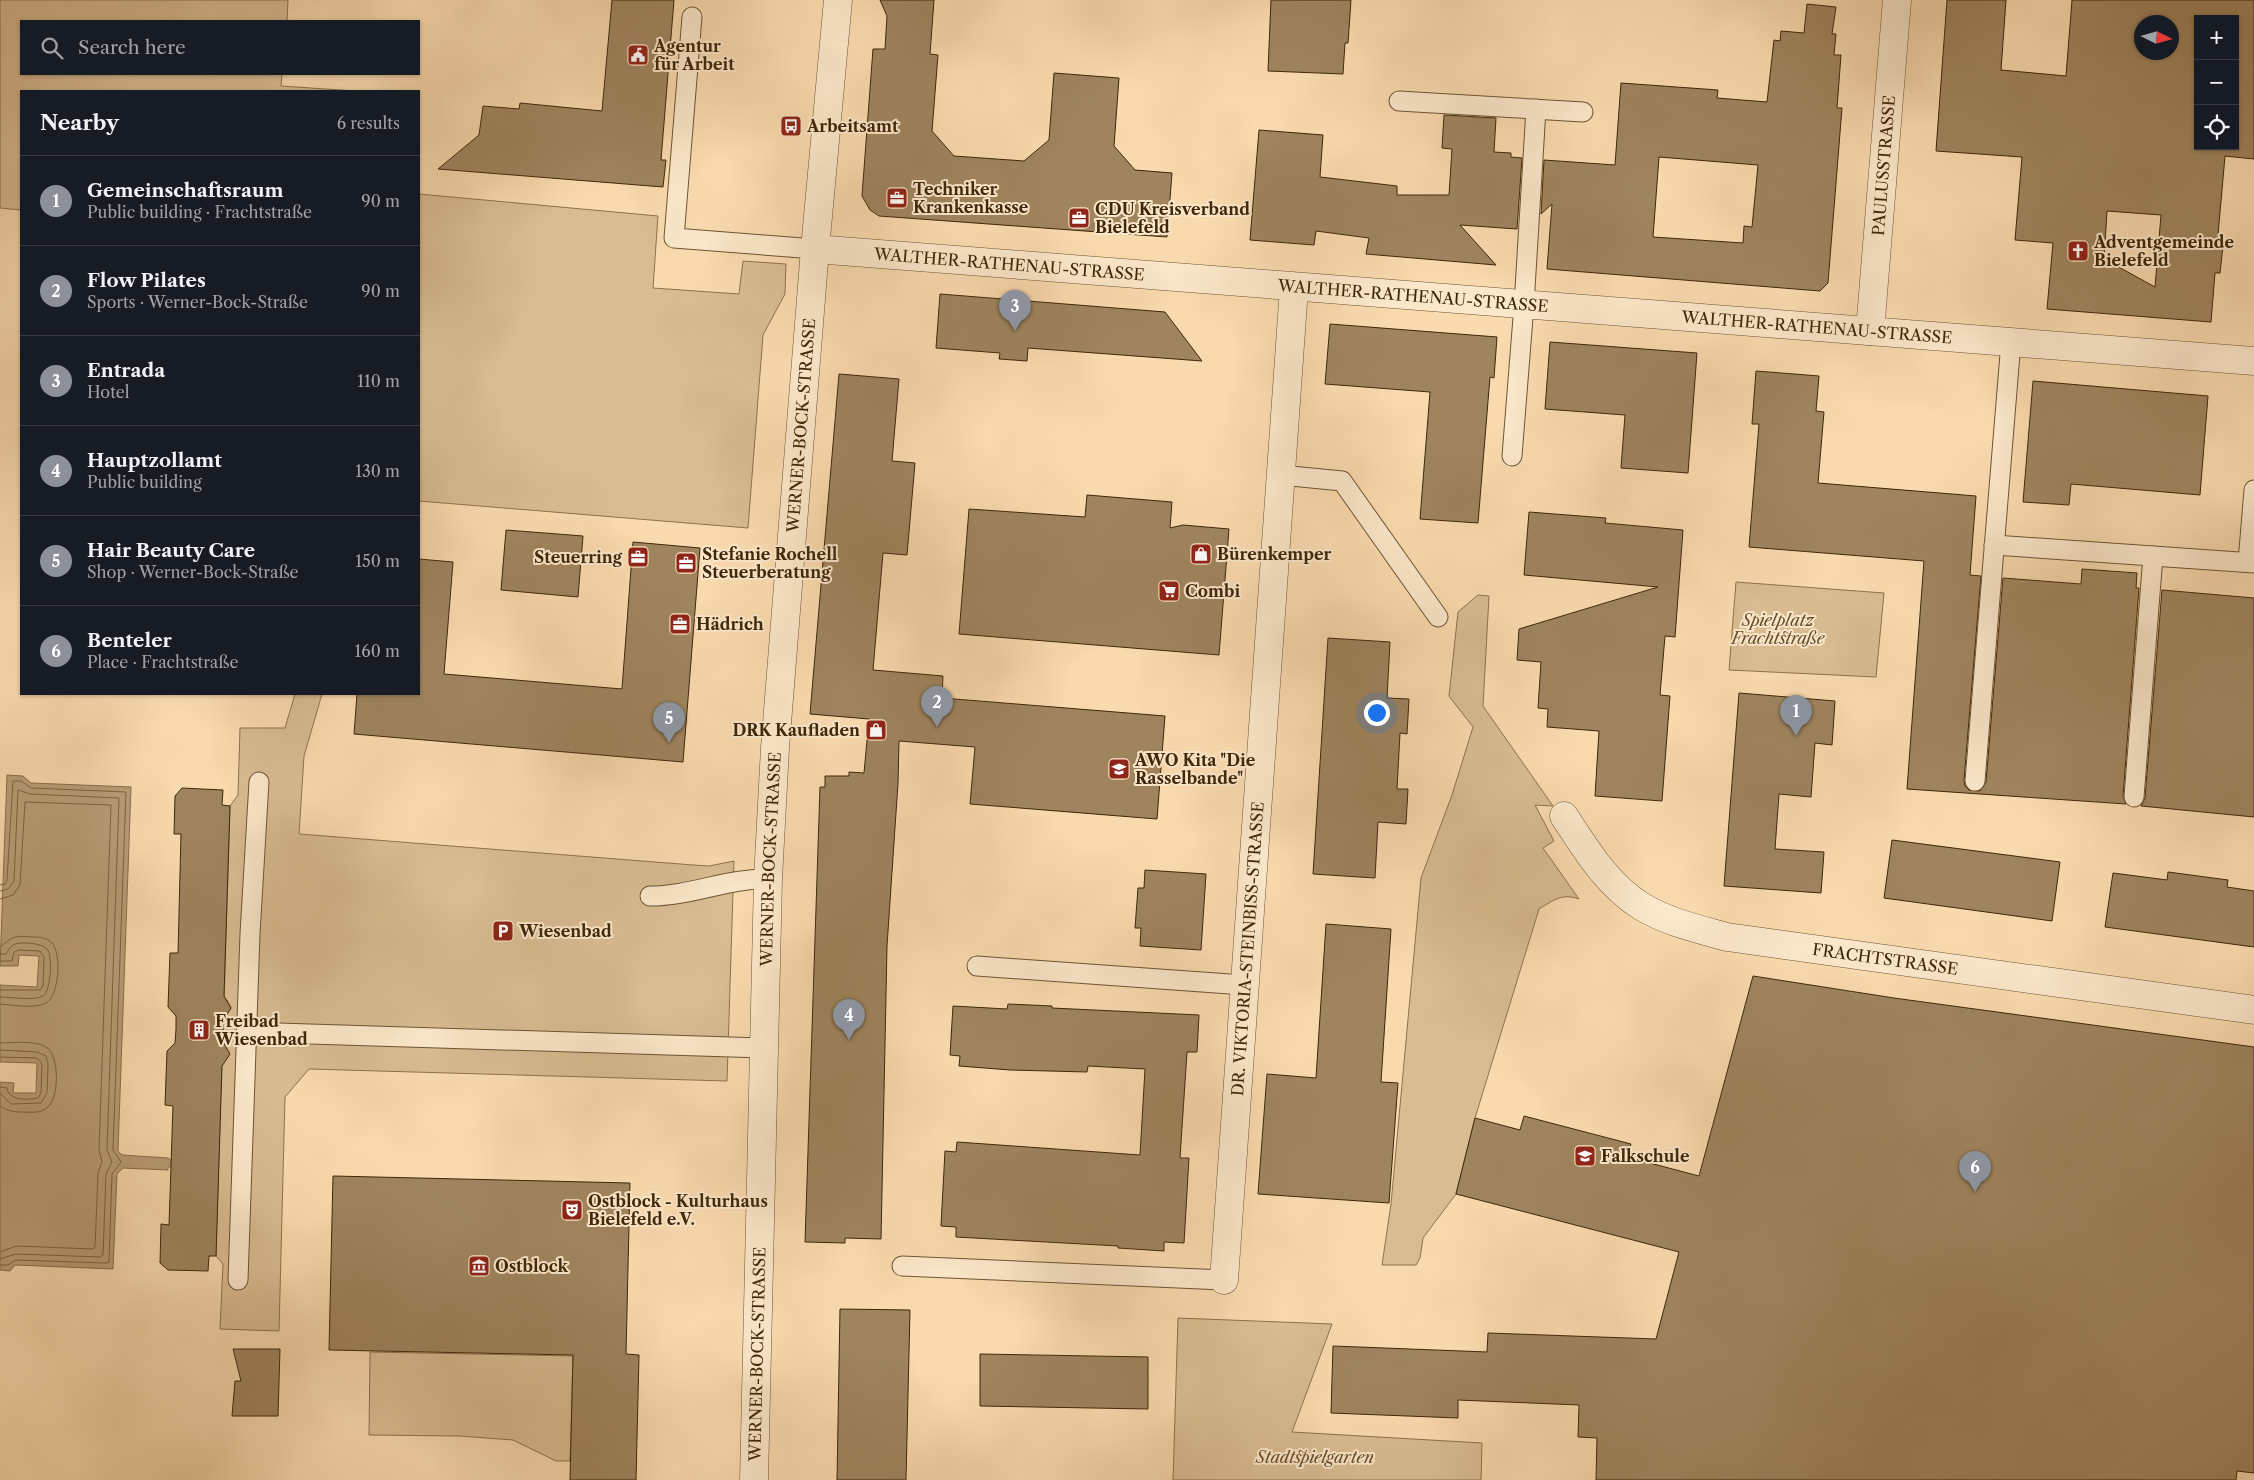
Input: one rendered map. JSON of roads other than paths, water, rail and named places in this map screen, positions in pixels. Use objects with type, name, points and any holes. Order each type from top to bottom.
[{"type":"street","name":"WERNER-BOCK-STRASSE","points":[[754,1480],[768,879],[775,748],[815,249],[838,0]]},
{"type":"street","name":"PAULUSSTRASSE","points":[[1870,331],[1897,0]]},
{"type":"street","name":"WALTHER-RATHENAU-STRASSE","points":[[815,249],[1294,288],[2254,361]]},
{"type":"street","name":"DR. VIKTORIA-STEINBISS-STRASSE","points":[[1224,1280],[1294,288]]},
{"type":"street","name":"FRACHTSTRASSE","points":[[1564,816],[1584,847],[1622,892],[1641,906],[1690,927],[1727,937],[2254,1010]]},
{"type":"lane","points":[[692,17],[674,238],[815,249]]},
{"type":"lane","points":[[1399,101],[1583,112]]},
{"type":"lane","points":[[1512,456],[1524,305],[1536,109]]},
{"type":"lane","points":[[1975,781],[2011,342]]},
{"type":"lane","points":[[1281,475],[1342,481],[1438,617]]},
{"type":"lane","points":[[1994,545],[2251,562],[2254,490]]},
{"type":"lane","points":[[2134,797],[2153,556]]},
{"type":"lane","points":[[238,1280],[250,934],[259,782]]},
{"type":"lane","points":[[650,896],[678,894],[748,879],[768,879]]},
{"type":"lane","points":[[977,966],[1244,985]]},
{"type":"lane","points":[[246,1032],[764,1048]]},
{"type":"lane","points":[[902,1266],[1224,1280]]},
{"type":"water","points":[[7,775],[23,776],[31,783],[131,787],[118,1151],[122,1155],[168,1158],[171,1160],[171,1167],[168,1167],[168,1170],[123,1168],[117,1174],[113,1269],[15,1265],[10,1271],[0,1270],[0,1082],[14,1083],[13,1093],[36,1093],[37,1063],[0,1062],[0,985],[37,987],[39,956],[19,955],[18,966],[0,966]]},
{"type":"place","name":"Agentur für Arbeit","points":[[638,55]]},
{"type":"place","name":"Arbeitsamt","points":[[791,126]]},
{"type":"place","name":"Techniker Krankenkasse","points":[[897,198]]},
{"type":"place","name":"CDU Kreisverband Bielefeld","points":[[1079,218]]},
{"type":"place","name":"Adventgemeinde Bielefeld","points":[[2078,251]]},
{"type":"place","name":"Entrada","points":[[1015,331]]},
{"type":"place","name":"Bürenkemper","points":[[1201,554]]},
{"type":"place","name":"Steuerring","points":[[638,557]]},
{"type":"place","name":"Stefanie Rochell Steuerberatung","points":[[686,563]]},
{"type":"place","name":"Combi","points":[[1169,591]]},
{"type":"place","name":"Hädrich","points":[[680,624]]},
{"type":"place","name":"Flow Pilates","points":[[937,727]]},
{"type":"place","name":"DRK Kaufladen","points":[[876,730]]},
{"type":"place","name":"Gemeinschaftsraum","points":[[1796,736]]},
{"type":"place","name":"Hair Beauty Care","points":[[669,743]]},
{"type":"place","name":"AWO Kita \"Die Rasselbande\"","points":[[1119,769]]},
{"type":"place","name":"Wiesenbad","points":[[503,931]]},
{"type":"place","name":"Freibad Wiesenbad","points":[[199,1030]]},
{"type":"place","name":"Hauptzollamt","points":[[849,1040]]},
{"type":"place","name":"Falkschule","points":[[1585,1156]]},
{"type":"place","name":"Benteler","points":[[1975,1192]]},
{"type":"place","name":"Ostblock - Kulturhaus Bielefeld e.V.","points":[[572,1210]]},
{"type":"place","name":"Ostblock","points":[[479,1266]]},
{"type":"park label","name":"Spielplatz Frachtstraße","points":[[1778,629]]},
{"type":"park label","name":"Stadtspielgarten","points":[[1315,1457]]}]
